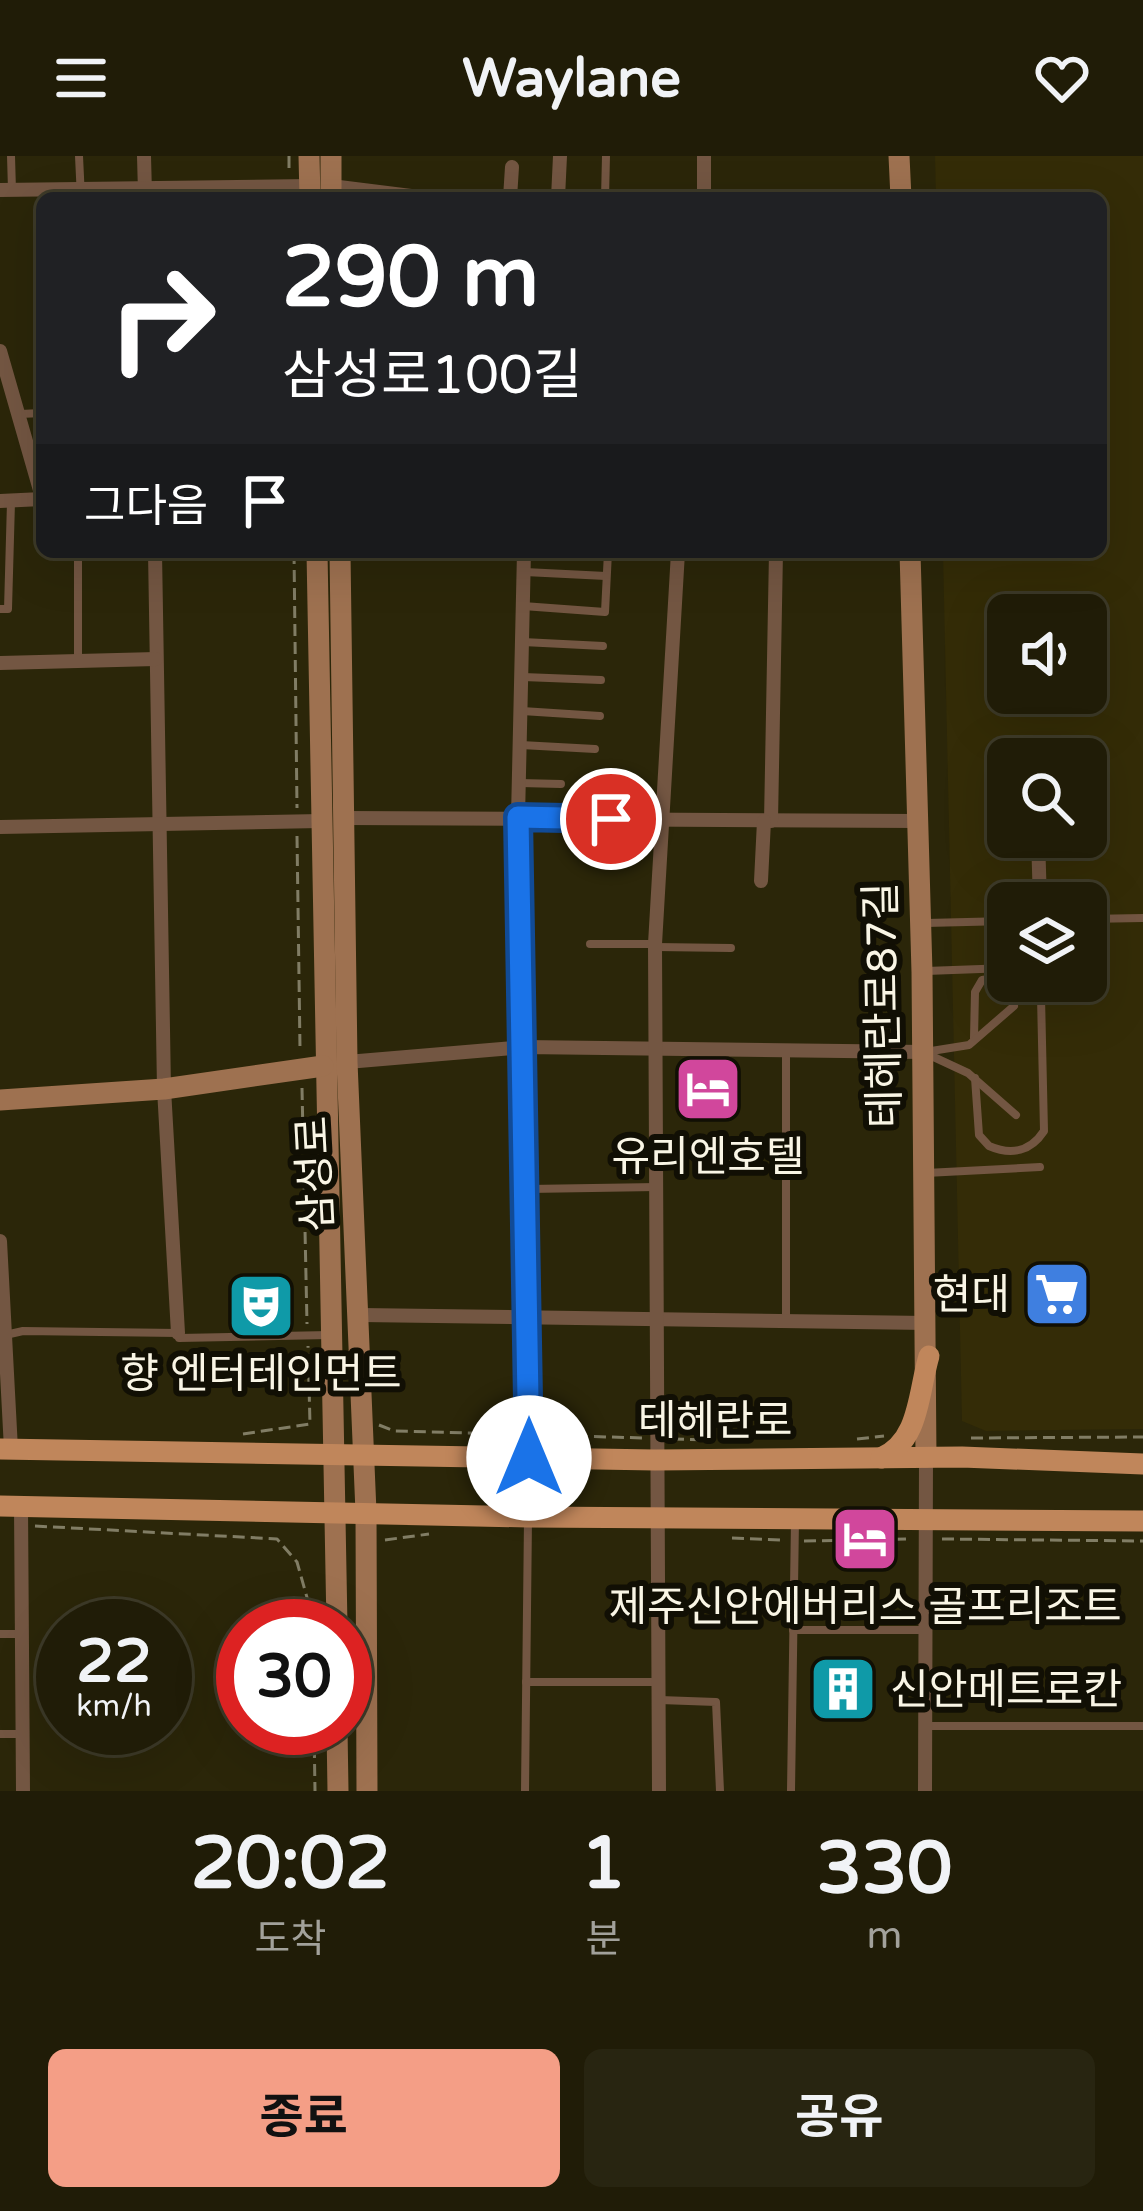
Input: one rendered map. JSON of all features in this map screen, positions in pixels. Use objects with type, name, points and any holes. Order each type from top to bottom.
[{"type":"main road","points":[[309,156],[321,192]]},
{"type":"main road","points":[[321,192],[331,156]]},
{"type":"main road","points":[[899,156],[901,192]]},
{"type":"main road","name":"삼성로","points":[[317,558],[362,1315],[367,1791]]},
{"type":"main road","name":"삼성로","points":[[337,1599],[332,1335],[312,1067],[333,819],[340,558]]},
{"type":"main road","name":"테헤란로87길","points":[[910,558],[924,1052],[926,1457]]},
{"type":"main road","points":[[0,1100],[164,1089],[312,1067]]},
{"type":"main road","points":[[880,1459],[899,1450],[909,1433],[929,1356]]},
{"type":"main road","name":"테헤란로","points":[[5,1449],[656,1460],[926,1457],[1143,1464]]},
{"type":"main road","points":[[14,1513],[1143,1520]]},
{"type":"main road","points":[[338,1755],[338,1791]]},
{"type":"street","points":[[143,156],[145,192]]},
{"type":"street","points":[[558,192],[560,156]]},
{"type":"street","points":[[704,156],[704,192]]},
{"type":"street","points":[[510,192],[512,167]]},
{"type":"street","points":[[6,191],[36,192]]},
{"type":"street","points":[[0,351],[36,477]]},
{"type":"street","points":[[6,501],[36,498]]},
{"type":"street","points":[[155,558],[164,1089],[178,1333]]},
{"type":"street","points":[[524,558],[518,817],[528,1189],[528,1517]]},
{"type":"street","points":[[659,1791],[655,946],[658,820],[678,558]]},
{"type":"street","points":[[761,881],[776,558]]},
{"type":"street","points":[[0,663],[156,659]]},
{"type":"street","points":[[0,827],[518,817],[917,821]]},
{"type":"street","points":[[347,1062],[524,1047],[924,1052]]},
{"type":"street","points":[[0,1241],[5,1449]]},
{"type":"street","points":[[362,1315],[927,1323]]},
{"type":"street","points":[[926,1457],[926,1791]]},
{"type":"street","points":[[14,1513],[24,1634],[23,1791]]},
{"type":"lane","points":[[6,191],[11,156]]},
{"type":"lane","points":[[79,156],[81,192]]},
{"type":"lane","points":[[605,192],[606,156]]},
{"type":"lane","points":[[18,414],[36,413]]},
{"type":"lane","points":[[0,609],[8,609],[6,501]]},
{"type":"lane","points":[[78,558],[78,661]]},
{"type":"lane","points":[[523,606],[605,612],[608,558]]},
{"type":"lane","points":[[523,572],[607,576]]},
{"type":"lane","points":[[522,642],[603,646]]},
{"type":"lane","points":[[521,677],[602,680]]},
{"type":"lane","points":[[520,711],[600,716]]},
{"type":"lane","points":[[520,745],[595,749]]},
{"type":"lane","points":[[519,783],[561,784]]},
{"type":"lane","points":[[1107,919],[1143,918]]},
{"type":"lane","points":[[921,923],[987,921]]},
{"type":"lane","points":[[590,944],[731,948]]},
{"type":"lane","points":[[922,971],[987,971]]},
{"type":"lane","points":[[974,1039],[975,992],[987,978]]},
{"type":"lane","points":[[975,1078],[979,1135],[989,1146],[1022,1151],[1036,1144],[1044,1131],[1041,1002]]},
{"type":"lane","points":[[924,1052],[974,1039],[1014,1006]]},
{"type":"lane","points":[[785,1319],[786,1052]]},
{"type":"lane","points":[[924,1052],[975,1078],[1016,1115]]},
{"type":"lane","points":[[924,1174],[1040,1167]]},
{"type":"lane","points":[[528,1189],[657,1187]]},
{"type":"lane","points":[[3,1336],[332,1335]]},
{"type":"lane","points":[[525,1791],[528,1517]]},
{"type":"lane","points":[[791,1791],[795,1519]]},
{"type":"lane","points":[[793,1630],[925,1630]]},
{"type":"lane","points":[[0,1634],[24,1634]]},
{"type":"lane","points":[[526,1682],[658,1682]]},
{"type":"lane","points":[[659,1700],[716,1702],[720,1791]]},
{"type":"lane","points":[[925,1726],[1143,1726]]},
{"type":"lane","points":[[0,1733],[24,1734]]},
{"type":"path","points":[[294,558],[297,821],[312,1067],[310,1424]]},
{"type":"path","points":[[962,1438],[1143,1437]]},
{"type":"path","points":[[14,1513],[277,1539],[297,1562],[311,1599]]},
{"type":"path","points":[[314,1755],[315,1791]]},
{"type":"shaded area","points":[[935,156],[1143,156],[1143,1429],[986,1431],[962,1421],[943,558],[1107,558],[1107,192],[936,192]]},
{"type":"place","name":"유리엔호텔","points":[[708,1089]]},
{"type":"place","name":"현대","points":[[1057,1294]]},
{"type":"place","name":"향 엔터테인먼트","points":[[261,1306]]},
{"type":"place","name":"제주신안에버리스 골프리조트","points":[[865,1539]]},
{"type":"place","name":"신안메트로칸","points":[[843,1689]]},
{"type":"route","points":[[529,1458],[528,1189],[518,817],[611,819]]}]
